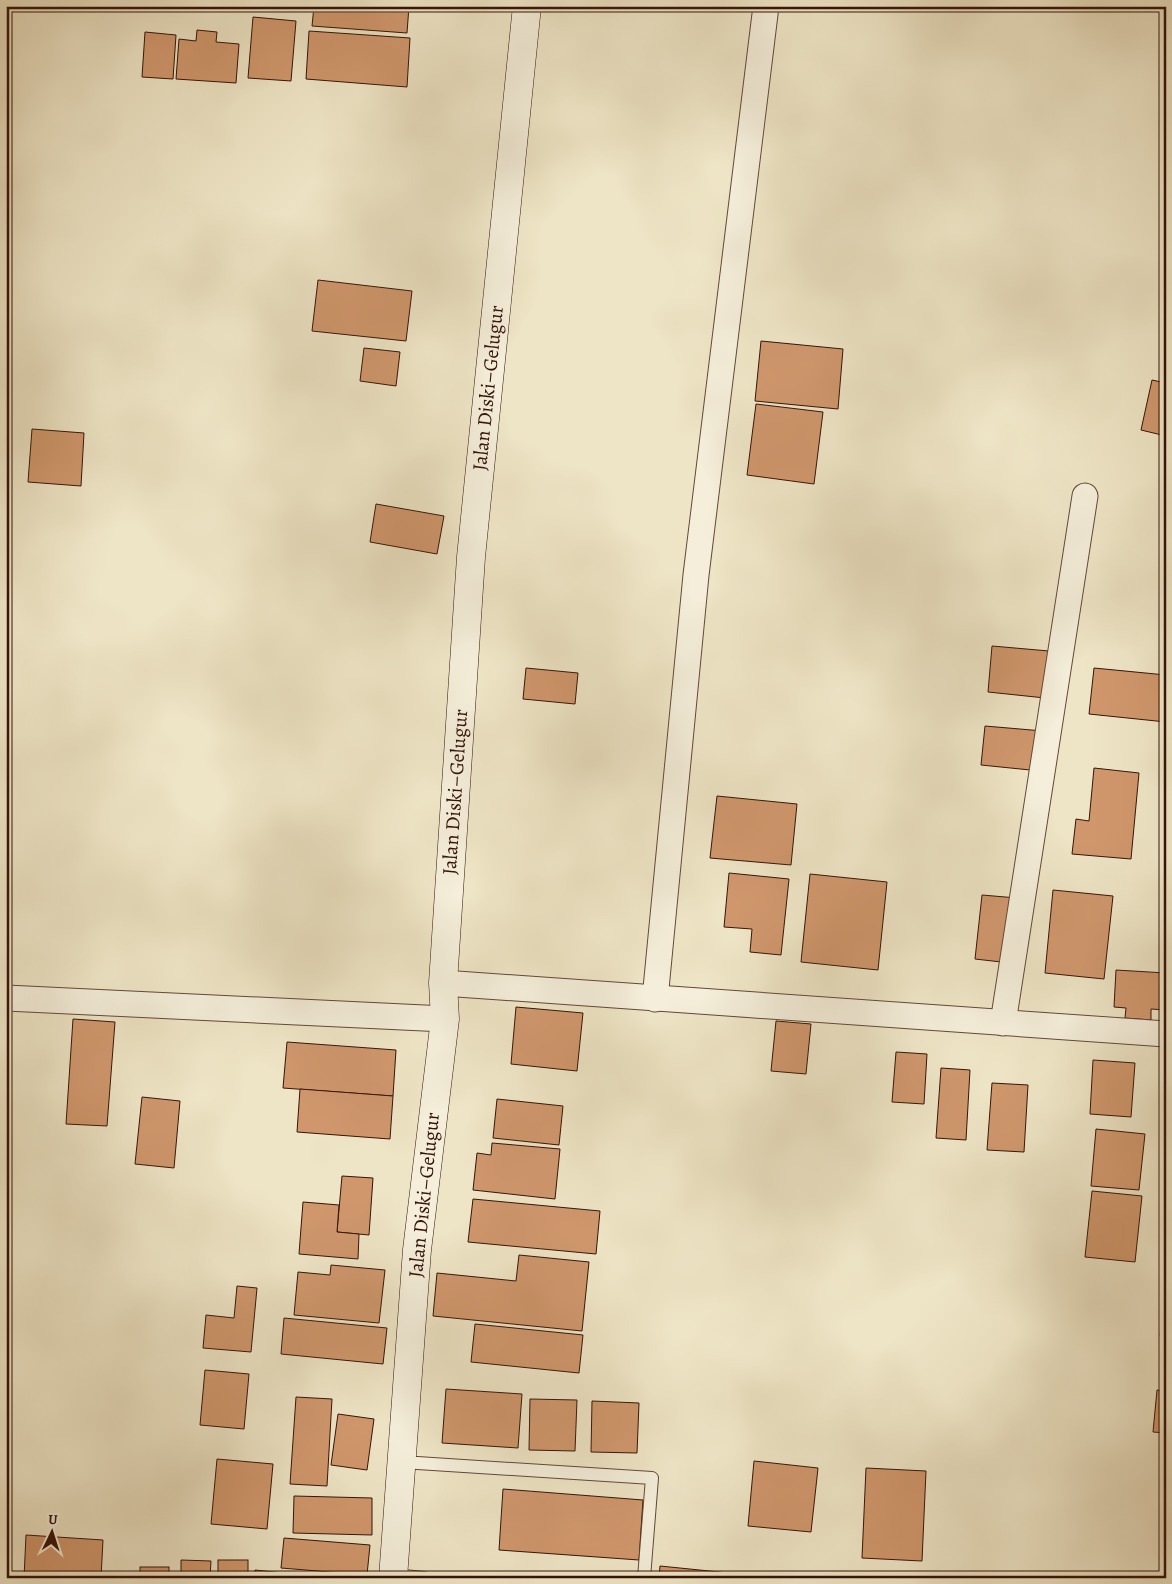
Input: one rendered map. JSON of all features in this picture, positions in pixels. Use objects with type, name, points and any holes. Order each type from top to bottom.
[{"type":"main road","name":"Jalan Diski–Gelugur","points":[[393,1576],[417,1250],[445,1019],[443,983],[471,557],[527,6]]},
{"type":"street","points":[[655,999],[696,575],[766,6]]},
{"type":"street","points":[[1004,1023],[1085,496]]},
{"type":"street","points":[[443,983],[1166,1034]]},
{"type":"street","points":[[6,998],[445,1019]]},
{"type":"lane","points":[[402,1462],[652,1478],[644,1578]]},
{"type":"lane","points":[[393,1576],[424,1578]]},
{"type":"building","points":[[314,6],[409,6],[407,33],[312,26]]},
{"type":"building","points":[[253,17],[296,21],[291,81],[248,78]]},
{"type":"building","points":[[197,30],[217,32],[216,42],[239,44],[236,83],[176,79],[179,39],[196,41]]},
{"type":"building","points":[[309,31],[410,38],[407,87],[306,79]]},
{"type":"building","points":[[145,32],[176,35],[173,79],[142,77]]},
{"type":"building","points":[[318,280],[412,291],[406,341],[312,331]]},
{"type":"building","points":[[761,341],[843,349],[838,409],[755,401]]},
{"type":"building","points":[[364,348],[400,352],[396,386],[360,381]]},
{"type":"building","points":[[1152,380],[1166,383],[1166,436],[1141,430]]},
{"type":"building","points":[[756,404],[823,412],[814,484],[747,475]]},
{"type":"building","points":[[32,429],[84,433],[81,486],[28,482]]},
{"type":"building","points":[[376,504],[444,516],[437,554],[370,542]]},
{"type":"building","points":[[992,646],[1049,651],[1045,698],[988,692]]},
{"type":"building","points":[[526,668],[578,673],[575,704],[523,699]]},
{"type":"building","points":[[1094,668],[1166,675],[1166,722],[1089,714]]},
{"type":"building","points":[[985,726],[1043,731],[1040,771],[981,765]]},
{"type":"building","points":[[1094,768],[1139,773],[1131,859],[1072,854],[1076,819],[1089,821]]},
{"type":"building","points":[[717,796],[797,804],[791,865],[710,858]]},
{"type":"building","points":[[729,873],[789,879],[781,955],[750,952],[752,929],[724,927]]},
{"type":"building","points":[[810,874],[887,882],[878,970],[801,962]]},
{"type":"building","points":[[1053,890],[1113,896],[1104,979],[1045,973]]},
{"type":"building","points":[[982,895],[1017,898],[1010,963],[975,959]]},
{"type":"building","points":[[1116,970],[1166,973],[1166,1010],[1151,1009],[1151,1020],[1125,1018],[1126,1008],[1114,1007]]},
{"type":"building","points":[[516,1007],[583,1013],[577,1071],[511,1064]]},
{"type":"building","points":[[73,1019],[115,1022],[107,1126],[66,1124]]},
{"type":"building","points":[[776,1021],[811,1024],[806,1074],[771,1071]]},
{"type":"building","points":[[287,1042],[396,1050],[393,1096],[283,1088]]},
{"type":"building","points":[[896,1052],[927,1054],[924,1104],[892,1102]]},
{"type":"building","points":[[1093,1060],[1135,1063],[1131,1117],[1090,1114]]},
{"type":"building","points":[[941,1068],[970,1070],[966,1140],[936,1138]]},
{"type":"building","points":[[992,1083],[1028,1085],[1024,1152],[987,1150]]},
{"type":"building","points":[[300,1089],[393,1096],[390,1139],[297,1132]]},
{"type":"building","points":[[142,1097],[180,1101],[174,1168],[135,1164]]},
{"type":"building","points":[[497,1099],[563,1106],[559,1145],[493,1138]]},
{"type":"building","points":[[1096,1129],[1145,1134],[1139,1190],[1091,1186]]},
{"type":"building","points":[[492,1143],[560,1149],[555,1199],[473,1190],[477,1153],[491,1155]]},
{"type":"building","points":[[342,1176],[373,1178],[369,1235],[337,1232]]},
{"type":"building","points":[[1092,1191],[1142,1196],[1135,1262],[1085,1257]]},
{"type":"building","points":[[473,1199],[600,1211],[596,1254],[468,1242]]},
{"type":"building","points":[[303,1202],[339,1205],[337,1232],[359,1234],[358,1259],[299,1254]]},
{"type":"building","points":[[519,1255],[589,1262],[582,1331],[433,1316],[437,1273],[516,1281]]},
{"type":"building","points":[[331,1265],[385,1270],[379,1323],[294,1315],[298,1272],[330,1275]]},
{"type":"building","points":[[237,1286],[257,1288],[251,1352],[203,1348],[206,1315],[234,1318]]},
{"type":"building","points":[[1163,1302],[1166,1302],[1166,1336],[1160,1336]]},
{"type":"building","points":[[284,1318],[387,1328],[383,1364],[281,1354]]},
{"type":"building","points":[[475,1324],[583,1335],[579,1373],[471,1362]]},
{"type":"building","points":[[205,1370],[249,1374],[244,1429],[200,1425]]},
{"type":"building","points":[[446,1389],[522,1394],[518,1448],[442,1443]]},
{"type":"building","points":[[1157,1390],[1166,1391],[1166,1433],[1153,1432]]},
{"type":"building","points":[[296,1397],[332,1399],[327,1486],[290,1484]]},
{"type":"building","points":[[530,1399],[577,1400],[575,1451],[529,1450]]},
{"type":"building","points":[[592,1401],[639,1403],[637,1453],[591,1452]]},
{"type":"building","points":[[338,1414],[374,1419],[367,1470],[331,1465]]},
{"type":"building","points":[[217,1459],[273,1464],[267,1529],[211,1524]]},
{"type":"building","points":[[754,1461],[818,1468],[811,1532],[748,1526]]},
{"type":"building","points":[[866,1468],[926,1471],[922,1561],[862,1558]]},
{"type":"building","points":[[503,1489],[643,1500],[639,1560],[499,1550]]},
{"type":"building","points":[[294,1496],[372,1498],[372,1535],[293,1533]]},
{"type":"building","points":[[26,1535],[103,1540],[101,1578],[24,1578]]},
{"type":"building","points":[[284,1538],[370,1545],[367,1575],[281,1568]]},
{"type":"building","points":[[181,1560],[211,1561],[210,1578],[181,1578]]},
{"type":"building","points":[[218,1560],[248,1560],[248,1578],[218,1578]]},
{"type":"building","points":[[660,1566],[749,1575],[749,1578],[659,1578]]},
{"type":"building","points":[[140,1567],[169,1567],[169,1578],[140,1578]]},
{"type":"building","points":[[255,1570],[331,1578],[254,1578]]}]
